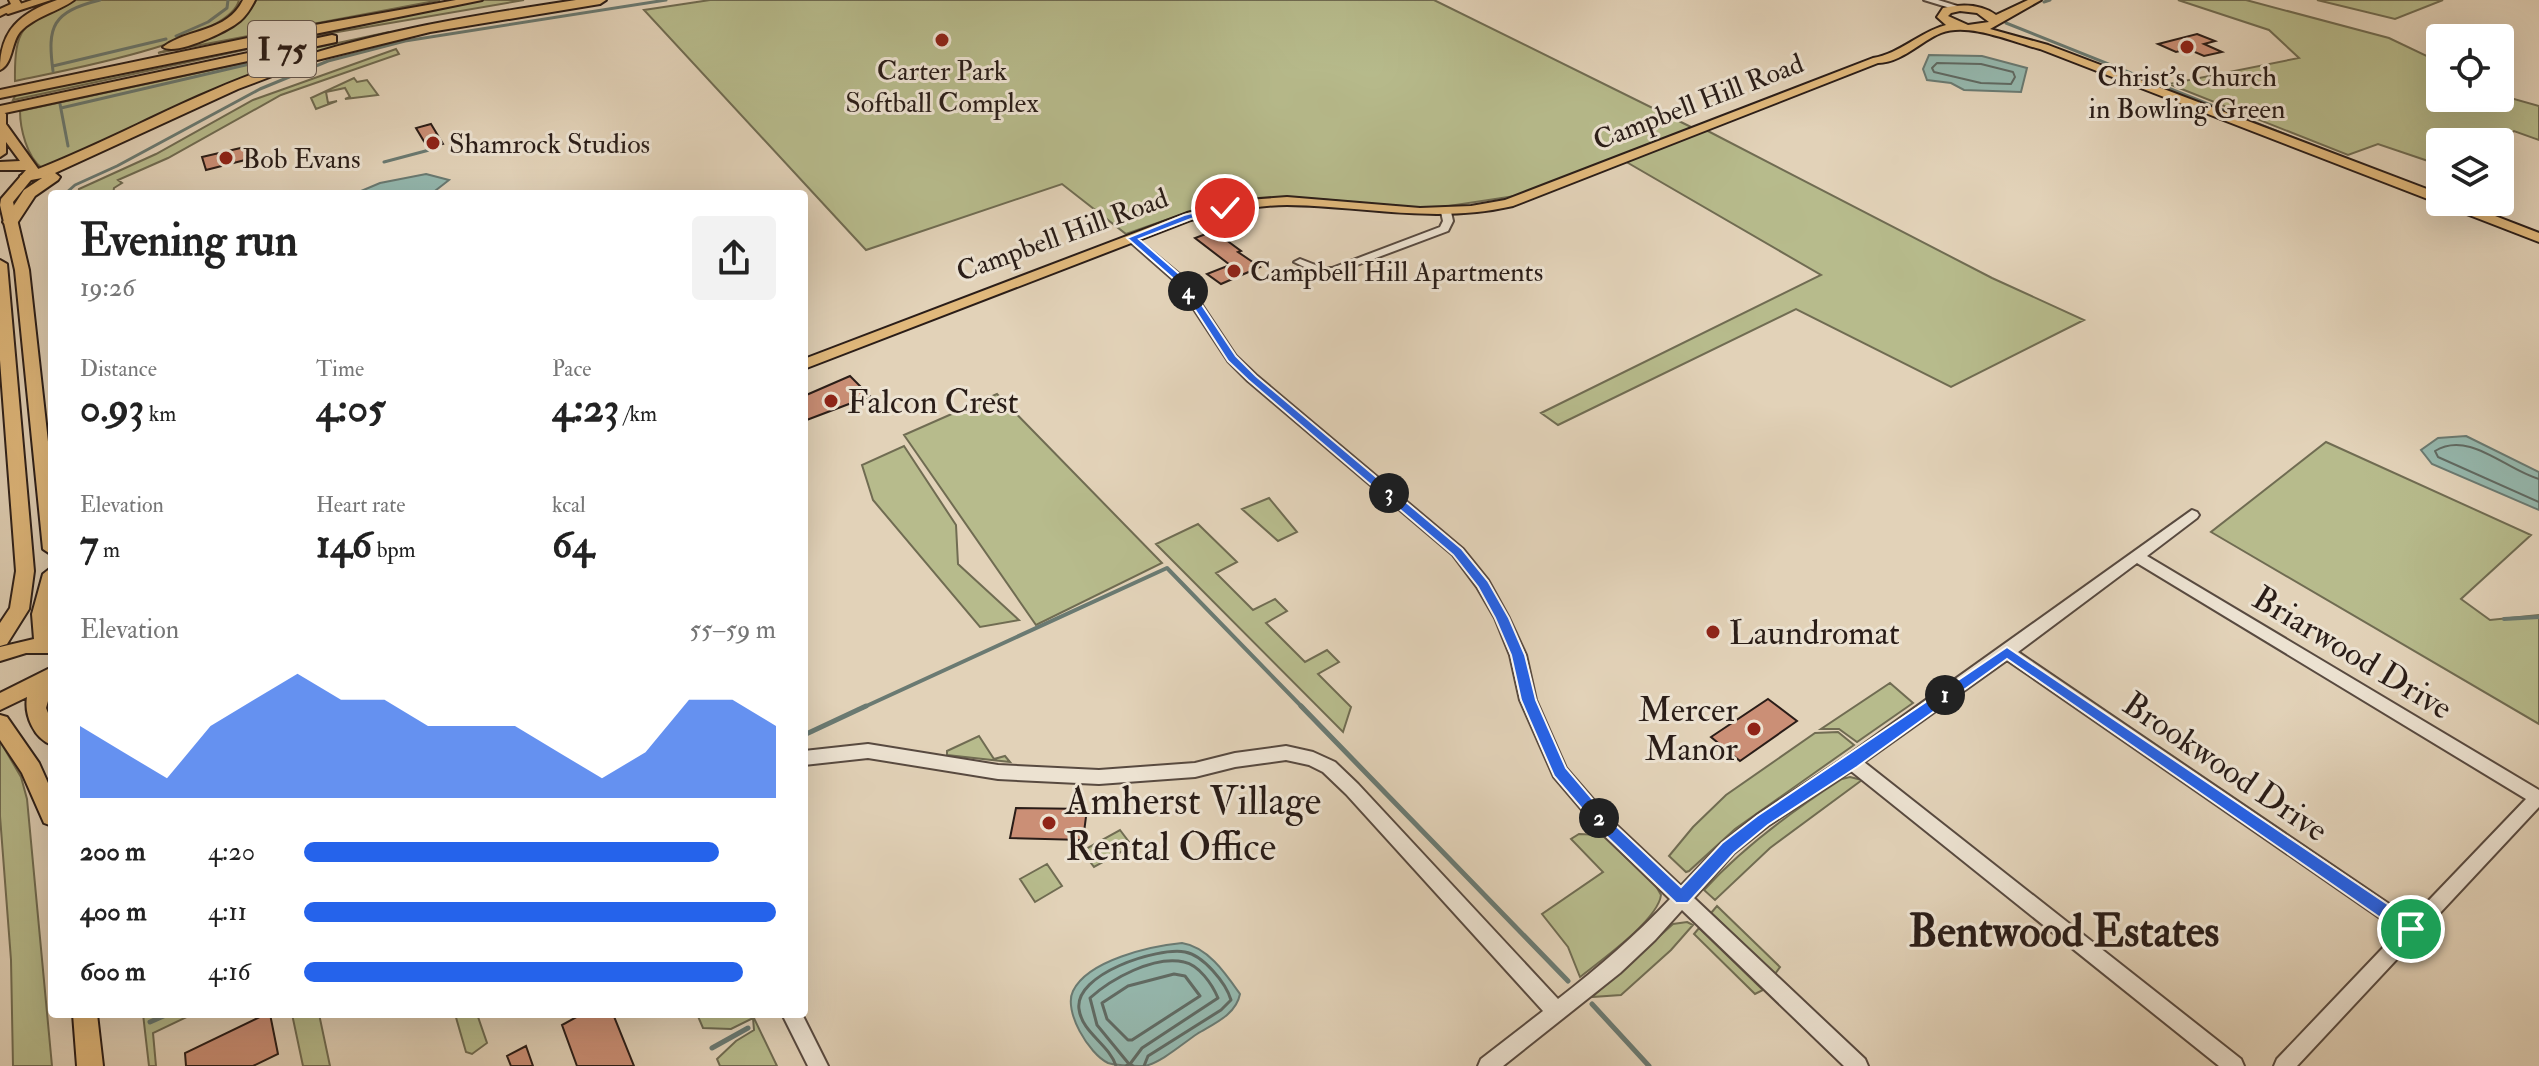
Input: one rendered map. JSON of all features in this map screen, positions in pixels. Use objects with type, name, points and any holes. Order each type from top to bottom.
[{"type":"highway","points":[[9,7],[45,0]]},
{"type":"highway","points":[[0,66],[13,32],[43,9],[68,0]]},
{"type":"highway","points":[[0,87],[181,43],[233,20],[249,0]]},
{"type":"highway","name":"I 75","points":[[0,94],[281,35],[476,0]]},
{"type":"highway","name":"I 75","points":[[0,117],[312,43],[566,0]]},
{"type":"highway","points":[[11,222],[18,216],[21,202],[36,187],[107,148],[232,87],[331,52],[426,29],[600,0]]},
{"type":"highway","points":[[25,175],[107,148]]},
{"type":"main road","points":[[1979,11],[2020,0]]},
{"type":"main road","points":[[1975,29],[2036,0]]},
{"type":"main road","points":[[1960,8],[1979,11],[2088,64]]},
{"type":"main road","name":"Campbell Hill Road","points":[[1877,60],[1942,15],[1960,8]]},
{"type":"main road","points":[[1942,15],[1957,26],[2026,41],[2426,194]]},
{"type":"main road","name":"Campbell Hill Road","points":[[808,362],[1187,217],[1263,202],[1311,201],[1384,210],[1446,212],[1486,208],[1528,197],[1890,57],[1937,31],[1957,26]]},
{"type":"main road","points":[[0,117],[0,153]]},
{"type":"main road","points":[[0,117],[25,175]]},
{"type":"main road","points":[[0,166],[25,175]]},
{"type":"main road","points":[[0,188],[25,175]]},
{"type":"main road","points":[[25,175],[6,202],[22,277],[48,513]]},
{"type":"main road","points":[[2483,216],[2539,238]]},
{"type":"main road","points":[[0,264],[25,571],[19,609],[0,639]]},
{"type":"main road","points":[[48,590],[42,614],[48,637]]},
{"type":"main road","points":[[0,654],[48,645]]},
{"type":"main road","points":[[0,702],[48,676]]},
{"type":"main road","points":[[48,678],[37,695],[35,711],[39,724],[48,733]]},
{"type":"main road","points":[[0,723],[31,769],[48,808]]},
{"type":"main road","points":[[85,1018],[90,1066]]},
{"type":"street","points":[[1924,1],[1960,8]]},
{"type":"street","points":[[1924,1],[1942,15]]},
{"type":"street","points":[[1300,262],[1321,271],[1348,266],[1438,232],[1447,224],[1446,212]]},
{"type":"street","points":[[1132,238],[1180,280],[1232,358],[1252,378],[1458,552],[1483,584],[1502,618],[1518,655],[1528,700],[1560,772],[1606,826],[1858,1066]]},
{"type":"street","points":[[1488,1066],[1637,945],[1728,848],[1763,820],[1852,762],[2007,652],[2192,515]]},
{"type":"street","name":"Briarwood Drive","points":[[2136,556],[2538,798]]},
{"type":"street","name":"Brookwood Drive","points":[[2007,652],[2411,929]]},
{"type":"street","points":[[808,758],[868,751],[998,772],[1099,777],[1195,770],[1270,754],[1313,759],[1329,767],[1352,789],[1557,1012]]},
{"type":"street","points":[[1852,762],[2234,1066]]},
{"type":"street","points":[[2284,1066],[2538,798]]},
{"type":"street","points":[[794,1018],[818,1066]]},
{"type":"green space","points":[[73,0],[239,0],[229,15],[206,29],[175,41],[102,62],[15,81],[17,47],[26,27],[33,20]]},
{"type":"green space","points":[[256,0],[440,0],[158,53],[228,27],[250,10]]},
{"type":"green space","points":[[476,0],[524,0],[291,40],[13,100],[17,92]]},
{"type":"green space","points":[[710,0],[1434,0],[1693,128],[1515,196],[1429,209],[1319,199],[1275,198],[1214,203],[1126,234],[1062,184],[866,250],[644,10]]},
{"type":"green space","points":[[2178,0],[2246,0],[2389,38],[2426,56],[2426,112],[2514,112],[2514,99],[2539,106],[2539,140],[2514,131],[2514,128],[2426,128],[2426,160],[2378,144],[2348,155],[2169,84],[2299,58],[2269,30]]},
{"type":"green space","points":[[2317,0],[2443,0],[2395,19]]},
{"type":"green space","points":[[389,32],[220,87],[136,128],[42,168],[25,142],[20,111]]},
{"type":"green space","points":[[396,49],[399,54],[281,95],[168,158],[118,180],[122,183],[114,190],[79,190],[156,154],[253,100]]},
{"type":"green space","points":[[354,78],[357,82],[367,80],[378,95],[345,99],[350,97],[345,88],[326,92],[328,103],[337,101],[316,109],[311,98]]},
{"type":"green space","points":[[1704,129],[1992,278],[2084,320],[1951,387],[1796,309],[1558,425],[1541,413],[1821,275],[1623,160]]},
{"type":"green space","points":[[997,394],[1162,563],[1036,625],[904,435]]},
{"type":"green space","points":[[2326,442],[2531,535],[2461,599],[2490,620],[2539,615],[2539,724],[2211,532]]},
{"type":"green space","points":[[904,446],[956,525],[958,564],[1019,620],[980,627],[873,500],[862,465]]},
{"type":"green space","points":[[1269,498],[1297,532],[1278,541],[1242,509]]},
{"type":"green space","points":[[1198,524],[1237,562],[1216,573],[1253,610],[1275,599],[1287,611],[1266,623],[1305,662],[1327,650],[1339,662],[1318,674],[1351,707],[1343,732],[1156,544]]},
{"type":"green space","points":[[1890,683],[1913,703],[1857,742],[1839,729],[1821,729]]},
{"type":"green space","points":[[1838,732],[1854,745],[1735,829],[1689,871],[1686,872],[1669,856],[1726,795],[1815,733]]},
{"type":"green space","points":[[979,736],[994,759],[1005,756],[1010,762],[947,755],[947,751]]},
{"type":"green space","points":[[0,741],[21,777],[27,799],[52,1066],[13,1066],[11,960],[0,816]]},
{"type":"green space","points":[[1850,777],[1862,780],[1770,848],[1715,900],[1704,890],[1769,830],[1823,791]]},
{"type":"green space","points":[[1120,830],[1132,846],[1094,867],[1082,851]]},
{"type":"green space","points":[[1579,834],[1602,835],[1656,886],[1661,895],[1650,916],[1639,928],[1580,977],[1568,947],[1542,914],[1603,872],[1571,839]]},
{"type":"green space","points":[[1047,864],[1062,886],[1035,902],[1020,879]]},
{"type":"green space","points":[[1717,906],[1780,967],[1775,974],[1711,913]]},
{"type":"green space","points":[[1687,922],[1693,925],[1671,950],[1621,995],[1592,997],[1673,924]]},
{"type":"green space","points":[[1699,928],[1763,990],[1755,994],[1694,934]]},
{"type":"green space","points":[[143,1018],[185,1018],[153,1033],[156,1066],[149,1066]]},
{"type":"green space","points":[[293,1018],[320,1018],[330,1066],[303,1066]]},
{"type":"green space","points":[[456,1018],[478,1018],[487,1043],[472,1054],[466,1052]]},
{"type":"green space","points":[[699,1018],[753,1018],[731,1029],[703,1028]]},
{"type":"green space","points":[[753,1018],[777,1066],[720,1066],[717,1059],[736,1041],[754,1030]]},
{"type":"water","points":[[1929,55],[1982,56],[2027,68],[2021,92],[1964,90],[1951,83],[1927,80],[1923,69]]},
{"type":"water","points":[[426,174],[449,180],[436,190],[363,190],[380,183]]},
{"type":"water","points":[[2466,436],[2539,472],[2539,510],[2432,464],[2421,450],[2438,438]]},
{"type":"water","points":[[1182,943],[1200,950],[1222,970],[1240,994],[1234,1008],[1152,1064],[1108,1063],[1093,1051],[1080,1031],[1072,1009],[1073,991],[1081,980],[1106,963],[1138,951]]},
{"type":"building","name":"Christ's Church in Bowling Green","points":[[2197,34],[2215,41],[2204,44],[2222,52],[2204,56],[2188,49],[2176,52],[2158,44]]},
{"type":"building","points":[[431,124],[443,144],[428,148],[416,128]]},
{"type":"building","name":"Bob Evans","points":[[245,147],[249,159],[206,170],[202,157]]},
{"type":"building","points":[[1214,231],[1260,267],[1221,284],[1207,274],[1230,265],[1195,238]]},
{"type":"building","name":"Falcon Crest","points":[[850,376],[870,396],[808,419],[808,394]]},
{"type":"building","name":"Mercer Manor","points":[[1768,699],[1797,721],[1740,761],[1711,737]]},
{"type":"building","name":"Amherst Village Rental Office","points":[[1016,808],[1087,809],[1083,840],[1010,838]]},
{"type":"building","points":[[258,1018],[271,1018],[278,1054],[253,1066],[186,1066],[185,1053]]},
{"type":"building","points":[[575,1018],[615,1018],[634,1066],[577,1066],[562,1025]]},
{"type":"building","points":[[526,1046],[533,1066],[511,1066],[507,1056]]},
{"type":"waterway","points":[[53,71],[51,43],[56,23],[72,10],[100,0]]},
{"type":"waterway","points":[[176,36],[208,22],[227,8],[228,0]]},
{"type":"waterway","points":[[69,190],[260,89],[328,61],[405,41],[666,0]]},
{"type":"waterway","points":[[2044,2],[2050,0]]},
{"type":"waterway","points":[[2006,23],[2328,152]]},
{"type":"waterway","points":[[53,66],[166,39]]},
{"type":"waterway","points":[[61,108],[254,63]]},
{"type":"waterway","points":[[60,104],[68,146]]},
{"type":"waterway","points":[[384,162],[433,149]]},
{"type":"waterway","points":[[862,708],[1167,568],[1303,708]]},
{"type":"waterway","points":[[2504,619],[2539,617]]},
{"type":"waterway","points":[[808,733],[866,706]]},
{"type":"waterway","points":[[1301,706],[1568,981]]},
{"type":"waterway","points":[[1592,1004],[1649,1066]]},
{"type":"waterway","points":[[150,1022],[159,1018]]},
{"type":"waterway","points":[[712,1048],[748,1028]]},
{"type":"place","name":"Carter Park Softball Complex","points":[[942,40]]},
{"type":"place","name":"Christ's Church in Bowling Green","points":[[2187,47]]},
{"type":"place","name":"Shamrock Studios","points":[[433,143]]},
{"type":"place","name":"Bob Evans","points":[[226,158]]},
{"type":"place","name":"Campbell Hill Apartments","points":[[1234,271]]},
{"type":"place","name":"Falcon Crest","points":[[831,401]]},
{"type":"place","name":"Laundromat","points":[[1713,632]]},
{"type":"place","name":"Mercer Manor","points":[[1754,729]]},
{"type":"place","name":"Amherst Village Rental Office","points":[[1049,823]]},
{"type":"district","name":"Bentwood Estates","points":[[2064,931]]},
{"type":"route","points":[[1225,208],[1187,217],[1132,238],[1180,280],[1232,358],[1252,378],[1458,552],[1483,584],[1502,618],[1518,655],[1528,700],[1560,772],[1606,826],[1682,898],[1728,848],[1763,820],[1852,762],[2007,652],[2411,929]]}]
